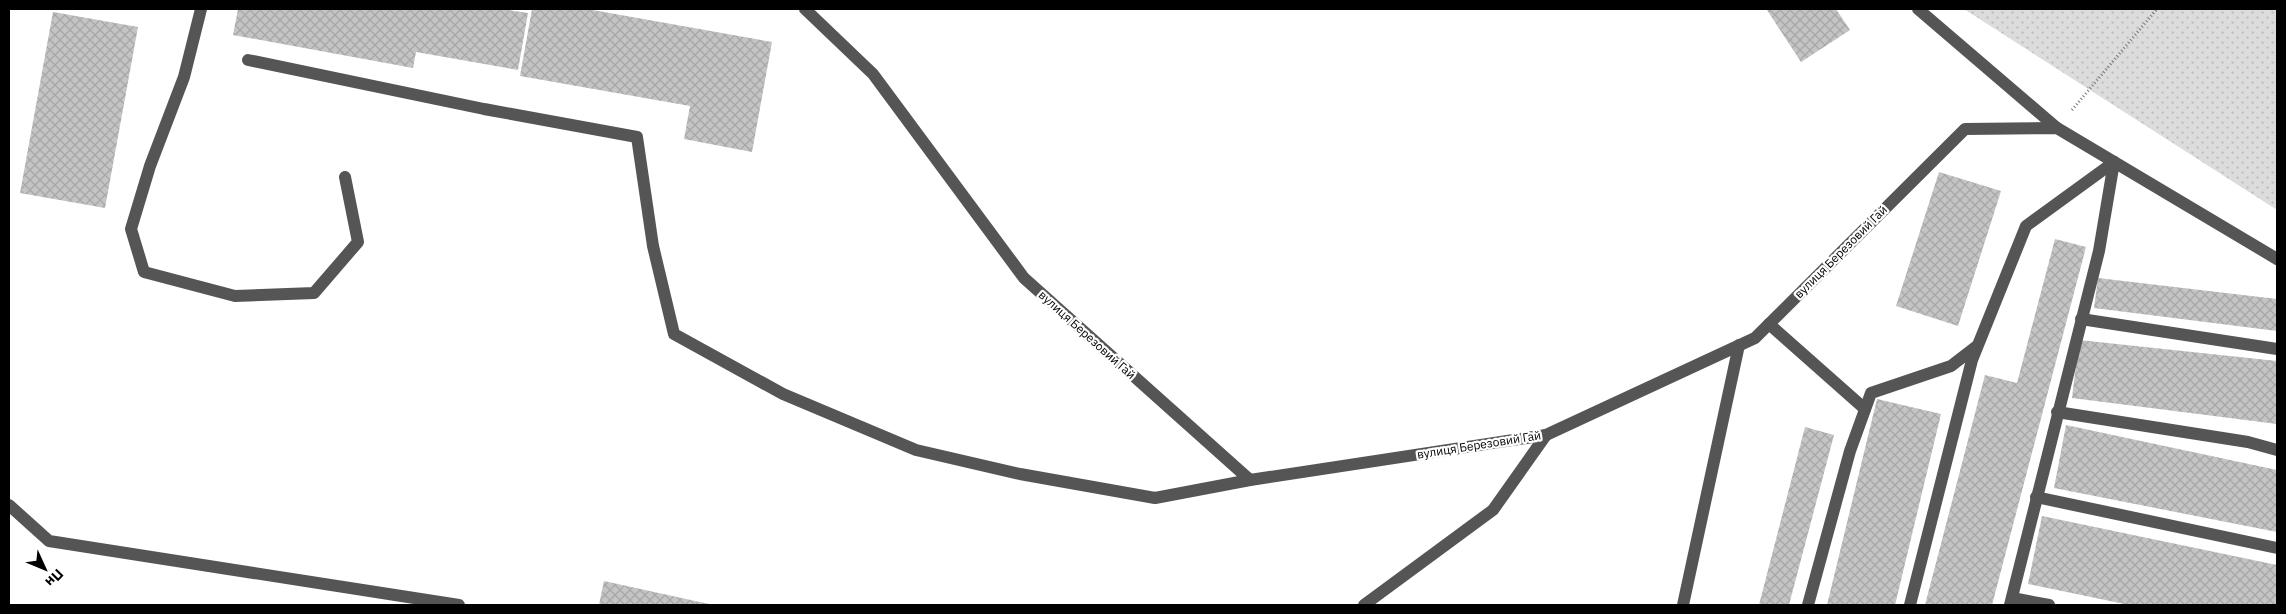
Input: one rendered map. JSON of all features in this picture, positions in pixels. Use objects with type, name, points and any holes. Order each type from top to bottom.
[{"type":"street","points":[[201,9],[184,77],[150,166],[131,229],[144,272],[235,296],[314,294],[358,242],[345,177]]},
{"type":"street","name":"вулиця Березовий Гай","points":[[805,9],[873,74],[1024,278],[1250,480],[1546,435],[1755,338],[1965,128],[2056,128]]},
{"type":"street","points":[[1918,9],[2056,128],[2277,259]]},
{"type":"street","points":[[248,60],[484,109],[637,137],[653,246],[674,334],[782,394],[916,450],[1020,474],[1155,498],[1250,480]]},
{"type":"street","points":[[2049,605],[2011,602],[2099,251],[2114,162]]},
{"type":"street","points":[[1910,605],[1972,360],[2026,226],[2114,162]]},
{"type":"street","points":[[2081,319],[2277,349]]},
{"type":"street","points":[[1769,324],[1865,409]]},
{"type":"street","points":[[1683,605],[1739,345]]},
{"type":"street","points":[[1808,605],[1850,451],[1871,393],[1951,366],[1977,346]]},
{"type":"street","points":[[2058,412],[2248,442],[2277,450]]},
{"type":"street","points":[[1364,605],[1493,510],[1546,435]]},
{"type":"street","points":[[2036,497],[2277,548]]},
{"type":"street","points":[[9,505],[49,541],[459,605]]},
{"type":"path","points":[[2056,128],[2157,9]]},
{"type":"shaded area","points":[[1964,9],[2277,9],[2277,210]]},
{"type":"building","points":[[238,9],[502,9],[528,13],[518,70],[416,52],[413,68],[233,35]]},
{"type":"building","points":[[532,9],[587,9],[772,42],[752,152],[684,139],[690,106],[520,76]]},
{"type":"building","points":[[1836,9],[1850,30],[1801,62],[1767,10]]},
{"type":"building","points":[[53,12],[138,27],[105,208],[20,193]]},
{"type":"building","points":[[1939,172],[2001,191],[1958,326],[1896,306]]},
{"type":"building","points":[[2055,239],[2086,247],[1992,605],[1925,605],[1985,375],[2017,383]]},
{"type":"building","points":[[2098,278],[2277,299],[2277,331],[2094,308]]},
{"type":"building","points":[[2079,340],[2277,361],[2277,424],[2072,398]]},
{"type":"building","points":[[1877,399],[1941,414],[1895,605],[1827,605]]},
{"type":"building","points":[[2066,425],[2277,470],[2277,532],[2054,488]]},
{"type":"building","points":[[1805,427],[1834,435],[1789,605],[1759,605]]},
{"type":"building","points":[[2042,516],[2277,565],[2277,605],[2129,605],[2028,584]]},
{"type":"building","points":[[604,581],[709,604],[709,605],[599,605]]}]
